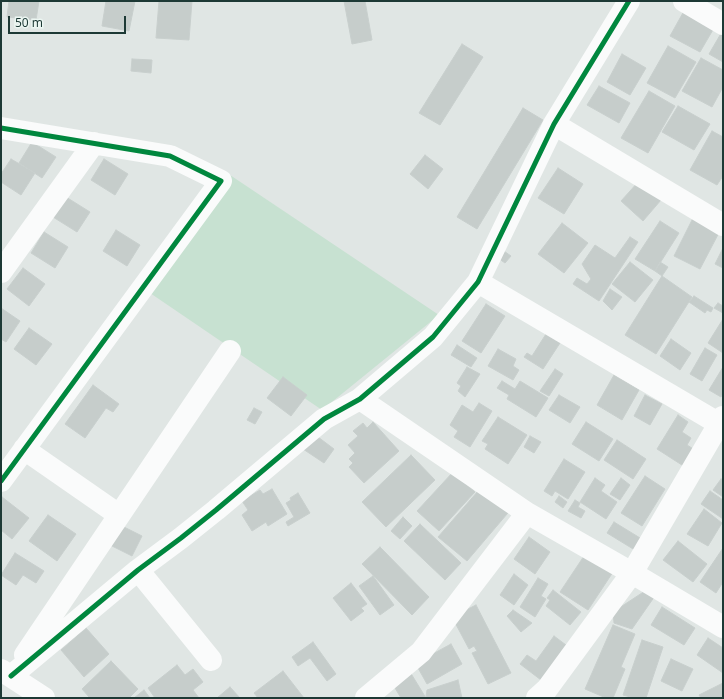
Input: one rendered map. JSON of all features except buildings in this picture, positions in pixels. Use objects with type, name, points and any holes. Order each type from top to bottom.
[{"type":"street","points":[[6,673],[181,538],[324,419],[360,399],[433,338],[478,282],[554,124],[630,1]]},
{"type":"street","points":[[684,1],[723,24]]},
{"type":"street","points":[[554,124],[723,225]]},
{"type":"street","points":[[1,128],[170,156],[220,181],[1,481]]},
{"type":"street","points":[[1,272],[94,143]]},
{"type":"street","points":[[478,282],[722,422],[632,573],[548,689],[537,698]]},
{"type":"street","points":[[6,673],[119,515],[230,351]]},
{"type":"street","points":[[360,399],[527,513],[723,627]]},
{"type":"street","points":[[24,449],[119,515]]},
{"type":"street","points":[[366,698],[421,652],[527,513]]},
{"type":"street","points":[[138,570],[211,660]]},
{"type":"street","points":[[6,673],[44,698]]},
{"type":"green space","points":[[230,175],[439,315],[322,410],[150,293]]},
{"type":"cycle path","points":[[11,676],[138,570],[216,510],[324,419],[360,399],[433,337],[478,282],[554,124],[629,1]]},
{"type":"cycle path","points":[[1,128],[170,156],[221,181],[1,481]]}]
